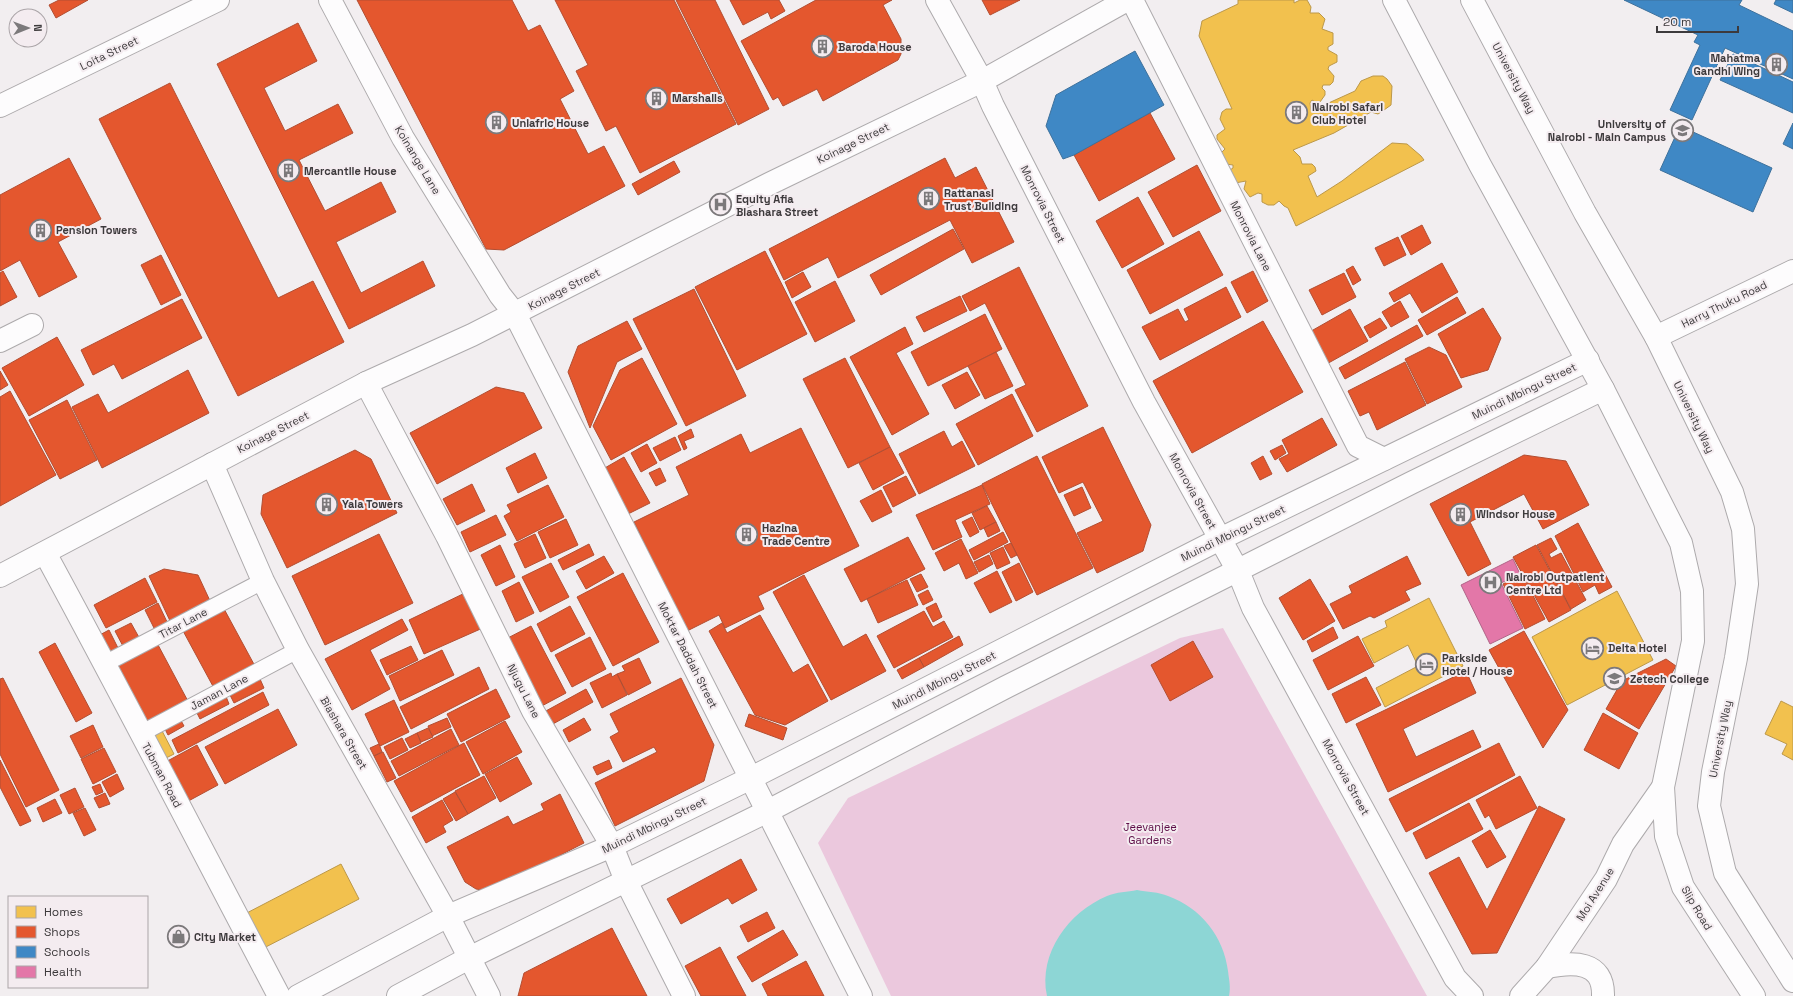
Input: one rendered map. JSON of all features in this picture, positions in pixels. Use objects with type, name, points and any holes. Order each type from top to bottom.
[{"type":"main road","name":"Loita Street","points":[[0,106],[218,0]]},
{"type":"main road","name":"Koinange Lane","points":[[330,0],[403,138],[500,295],[515,314]]},
{"type":"main road","name":"Monrovia Street","points":[[937,0],[982,81],[993,106],[1144,402],[1238,571],[1253,608],[1455,978],[1472,996]]},
{"type":"main road","name":"Koinage Street","points":[[0,576],[366,383],[515,314],[771,183],[982,81],[1127,0]]},
{"type":"main road","name":"Monrovia Lane","points":[[1132,0],[1358,446],[1384,459]]},
{"type":"main road","points":[[1394,0],[1480,165],[1588,360],[1681,543],[1692,591],[1693,641],[1663,787]]},
{"type":"main road","name":"University Way","points":[[1472,0],[1585,212],[1656,337],[1732,492],[1743,529],[1747,584],[1736,658],[1713,772],[1709,806],[1725,873],[1793,981]]},
{"type":"main road","name":"Harry Thuku Road","points":[[1656,337],[1793,271]]},
{"type":"main road","name":"Moktar Daddah Street","points":[[515,314],[861,996]]},
{"type":"main road","points":[[0,341],[32,325]]},
{"type":"main road","name":"Muindi Mbingu Street","points":[[298,996],[448,916],[612,846],[751,778],[1220,539],[1588,360]]},
{"type":"main road","name":"Njugu Lane","points":[[366,383],[443,529],[533,711],[612,846],[626,881],[684,996]]},
{"type":"main road","points":[[398,996],[469,958],[768,811],[1006,687],[1439,469],[1603,390]]},
{"type":"main road","name":"Biashara Street","points":[[212,464],[263,581],[298,650],[448,916],[489,996]]},
{"type":"main road","name":"Tubman Road","points":[[45,553],[107,667],[140,734],[279,996]]},
{"type":"main road","name":"Moi Avenue","points":[[1521,996],[1547,967],[1606,880],[1623,844],[1663,787]]},
{"type":"main road","name":"Slip Road","points":[[1663,787],[1666,836],[1683,887],[1754,996]]},
{"type":"main road","points":[[1547,967],[1567,963],[1582,965],[1591,969],[1598,976],[1603,985],[1603,996]]},
{"type":"street","name":"Titar Lane","points":[[107,667],[108,662],[263,581]]},
{"type":"street","name":"Jaman Lane","points":[[140,734],[298,650]]},
{"type":"green space","name":"Jeevanjee Gardens","points":[[1223,628],[1427,996],[891,996],[818,843],[848,798],[1180,638]]},
{"type":"water","points":[[1137,890],[1161,894],[1180,901],[1191,908],[1209,925],[1222,947],[1226,959],[1230,984],[1229,996],[1047,996],[1045,980],[1047,964],[1059,936],[1069,923],[1080,912],[1107,896]]},
{"type":"building: Homes","name":"Nairobi Safari Club Hotel","points":[[1238,0],[1294,0],[1294,3],[1300,0],[1307,0],[1311,7],[1310,13],[1319,13],[1325,19],[1322,29],[1333,33],[1333,44],[1328,47],[1328,50],[1337,55],[1337,62],[1329,66],[1328,69],[1334,76],[1333,82],[1330,85],[1323,85],[1322,88],[1325,91],[1325,95],[1320,102],[1317,103],[1312,100],[1310,103],[1311,111],[1355,91],[1361,81],[1373,76],[1383,76],[1392,86],[1391,105],[1378,114],[1371,112],[1334,133],[1293,150],[1300,157],[1302,164],[1312,164],[1315,167],[1316,171],[1308,176],[1317,197],[1342,181],[1392,143],[1407,144],[1424,160],[1296,226],[1288,208],[1279,201],[1274,205],[1268,205],[1262,202],[1262,194],[1258,193],[1250,197],[1244,189],[1246,181],[1235,183],[1230,170],[1233,168],[1233,165],[1226,164],[1220,154],[1225,149],[1217,139],[1217,135],[1225,129],[1220,119],[1222,112],[1226,109],[1232,109],[1199,36],[1202,21],[1238,4]]},
{"type":"building: Homes","name":"Delta Hotel","points":[[1617,591],[1653,660],[1567,705],[1532,637]]},
{"type":"building: Homes","points":[[1429,598],[1463,666],[1385,707],[1376,688],[1418,666],[1408,645],[1374,663],[1362,639],[1387,627],[1385,621]]},
{"type":"building: Homes","points":[[1781,701],[1793,707],[1793,760],[1782,754],[1787,744],[1765,734]]},
{"type":"building: Homes","points":[[160,727],[174,754],[164,759],[150,732]]},
{"type":"building: Homes","points":[[341,864],[359,899],[258,951],[241,916]]},
{"type":"building: Shops","points":[[59,0],[88,0],[56,18],[49,5]]},
{"type":"building: Shops","name":"Uniafric House","points":[[357,0],[512,0],[528,31],[540,25],[574,91],[560,99],[588,154],[604,146],[625,186],[504,250],[486,249]]},
{"type":"building: Shops","name":"Marshalls","points":[[555,0],[674,0],[736,124],[640,173],[616,126],[606,131],[576,71],[588,65]]},
{"type":"building: Shops","points":[[676,0],[715,0],[769,109],[738,125]]},
{"type":"building: Shops","points":[[730,0],[779,0],[785,11],[771,19],[768,12],[743,25]]},
{"type":"building: Shops","name":"Baroda House","points":[[816,0],[892,0],[883,5],[901,39],[901,54],[898,60],[823,101],[817,89],[783,106],[778,97],[773,100],[741,41]]},
{"type":"building: Shops","points":[[982,0],[1020,0],[990,15]]},
{"type":"building: Shops","name":"Mercantile House","points":[[298,23],[317,61],[264,88],[285,131],[338,104],[353,133],[299,160],[325,211],[381,182],[396,212],[336,242],[361,293],[423,261],[435,286],[349,329],[217,64]]},
{"type":"building: Shops","points":[[170,83],[278,298],[313,281],[344,342],[238,396],[99,119]]},
{"type":"building: Shops","points":[[1150,113],[1175,159],[1099,201],[1074,155]]},
{"type":"building: Shops","name":"Pension Towers","points":[[69,158],[101,219],[58,242],[77,277],[39,297],[20,260],[0,271],[0,195]]},
{"type":"building: Shops","name":"Rattanasi Trust Building","points":[[945,158],[955,178],[976,167],[1014,242],[972,263],[950,220],[838,278],[828,257],[784,280],[769,249]]},
{"type":"building: Shops","points":[[674,161],[680,172],[638,195],[632,184]]},
{"type":"building: Shops","points":[[1197,165],[1221,211],[1173,237],[1148,192]]},
{"type":"building: Shops","points":[[1138,197],[1164,244],[1122,268],[1096,221]]},
{"type":"building: Shops","points":[[1422,225],[1431,243],[1411,255],[1401,236]]},
{"type":"building: Shops","points":[[953,229],[964,249],[881,295],[870,275]]},
{"type":"building: Shops","points":[[1199,231],[1223,275],[1150,314],[1127,270]]},
{"type":"building: Shops","points":[[1398,237],[1406,255],[1384,266],[1375,248]]},
{"type":"building: Shops","points":[[765,251],[807,334],[737,370],[695,287]]},
{"type":"building: Shops","points":[[161,255],[181,295],[161,305],[141,265]]},
{"type":"building: Shops","points":[[1442,263],[1458,292],[1422,313],[1410,293],[1394,302],[1389,293]]},
{"type":"building: Shops","points":[[1353,266],[1361,280],[1353,285],[1346,270]]},
{"type":"building: Shops","points":[[1019,267],[1088,406],[1037,432],[1015,390],[1026,385],[985,303],[970,311],[962,296]]},
{"type":"building: Shops","points":[[3,271],[17,297],[0,306],[0,273]]},
{"type":"building: Shops","points":[[1253,271],[1268,301],[1247,313],[1231,282]]},
{"type":"building: Shops","points":[[803,272],[811,287],[792,298],[785,282]]},
{"type":"building: Shops","points":[[1344,273],[1356,297],[1322,315],[1309,290]]},
{"type":"building: Shops","points":[[835,281],[855,321],[815,342],[795,302]]},
{"type":"building: Shops","points":[[1226,287],[1241,317],[1160,360],[1142,327],[1178,309],[1185,322],[1189,320],[1184,309]]},
{"type":"building: Shops","points":[[694,289],[746,396],[686,426],[633,319]]},
{"type":"building: Shops","points":[[960,296],[967,311],[924,332],[916,317]]},
{"type":"building: Shops","points":[[1457,297],[1466,313],[1427,335],[1418,320]]},
{"type":"building: Shops","points":[[182,299],[202,338],[122,379],[114,364],[93,375],[81,350]]},
{"type":"building: Shops","points":[[1400,301],[1409,317],[1391,327],[1382,312]]},
{"type":"building: Shops","points":[[1483,308],[1501,338],[1488,370],[1461,378],[1438,334]]},
{"type":"building: Shops","points":[[1350,309],[1368,341],[1323,366],[1306,334]]},
{"type":"building: Shops","points":[[985,314],[1002,349],[928,386],[911,352]]},
{"type":"building: Shops","points":[[1380,318],[1387,328],[1370,338],[1364,327]]},
{"type":"building: Shops","points":[[627,321],[642,349],[617,362],[590,428],[568,372],[578,346]]},
{"type":"building: Shops","points":[[1263,321],[1303,392],[1192,453],[1153,381]]},
{"type":"building: Shops","points":[[1417,325],[1423,336],[1345,379],[1339,368]]},
{"type":"building: Shops","points":[[905,327],[913,344],[896,353],[929,414],[892,435],[850,357]]},
{"type":"building: Shops","points":[[57,337],[84,385],[29,416],[2,368]]},
{"type":"building: Shops","points":[[1429,347],[1446,355],[1462,387],[1427,404],[1405,359]]},
{"type":"building: Shops","points":[[996,352],[1013,386],[985,399],[968,366]]},
{"type":"building: Shops","points":[[642,358],[677,424],[611,460],[593,426],[620,370]]},
{"type":"building: Shops","points":[[845,358],[890,447],[848,468],[803,379]]},
{"type":"building: Shops","points":[[1405,362],[1426,405],[1377,430],[1369,412],[1360,416],[1348,391]]},
{"type":"building: Shops","points":[[188,370],[209,413],[102,468],[72,407],[98,394],[108,413]]},
{"type":"building: Shops","points":[[0,371],[8,385],[0,390]]},
{"type":"building: Shops","points":[[967,372],[980,395],[955,409],[942,385]]},
{"type":"building: Shops","points":[[496,387],[524,393],[542,428],[437,484],[410,433]]},
{"type":"building: Shops","points":[[10,391],[56,475],[0,506],[0,397]]},
{"type":"building: Shops","points":[[1012,394],[1033,436],[978,465],[956,424]]},
{"type":"building: Shops","points":[[67,400],[97,460],[60,479],[29,420]]},
{"type":"building: Shops","points":[[1322,418],[1337,445],[1287,472],[1279,459],[1289,454],[1282,440]]},
{"type":"building: Shops","points":[[1103,427],[1151,525],[1143,551],[1097,573],[1077,533],[1103,521],[1083,482],[1059,493],[1042,457]]},
{"type":"building: Shops","name":"Hazina Trade Centre","points":[[801,428],[859,546],[758,596],[764,609],[725,628],[719,615],[687,631],[634,522],[689,495],[676,467],[741,434],[750,453]]},
{"type":"building: Shops","points":[[691,429],[694,437],[684,441],[687,448],[684,450],[678,436]]},
{"type":"building: Shops","points":[[944,431],[952,447],[962,441],[975,466],[919,494],[899,454]]},
{"type":"building: Shops","points":[[675,437],[681,450],[660,461],[653,448]]},
{"type":"building: Shops","points":[[647,444],[657,463],[641,472],[631,453]]},
{"type":"building: Shops","points":[[1282,445],[1286,453],[1275,460],[1270,451]]},
{"type":"building: Shops","points":[[890,447],[904,473],[873,490],[859,463]]},
{"type":"building: Shops","name":"Yala Towers","points":[[355,450],[371,459],[397,513],[287,568],[261,514],[263,495]]},
{"type":"building: Shops","points":[[535,453],[547,478],[518,493],[506,468]]},
{"type":"building: Shops","name":"Windsor House","points":[[1524,455],[1566,461],[1589,505],[1543,529],[1524,494],[1470,522],[1491,564],[1468,576],[1430,504]]},
{"type":"building: Shops","points":[[1037,456],[1093,568],[1037,595],[982,484]]},
{"type":"building: Shops","points":[[1263,456],[1272,474],[1260,480],[1251,463]]},
{"type":"building: Shops","points":[[624,457],[650,503],[628,514],[603,469]]},
{"type":"building: Shops","points":[[660,468],[666,481],[656,486],[649,473]]},
{"type":"building: Shops","points":[[906,476],[916,495],[893,507],[883,487]]},
{"type":"building: Shops","points":[[472,484],[485,511],[457,525],[443,499]]},
{"type":"building: Shops","points":[[548,485],[564,517],[517,541],[504,516],[511,512],[507,505]]},
{"type":"building: Shops","points":[[982,485],[990,504],[955,520],[962,537],[933,550],[916,515]]},
{"type":"building: Shops","points":[[1082,487],[1091,508],[1074,516],[1064,495]]},
{"type":"building: Shops","points":[[881,490],[892,512],[872,522],[860,501]]},
{"type":"building: Shops","points":[[987,506],[996,522],[980,530],[972,513]]},
{"type":"building: Shops","points":[[496,515],[506,535],[470,552],[461,532]]},
{"type":"building: Shops","points":[[972,517],[979,532],[970,537],[962,522]]},
{"type":"building: Shops","points":[[566,519],[578,545],[550,558],[538,532]]},
{"type":"building: Shops","points":[[996,522],[1000,531],[988,537],[984,528]]},
{"type":"building: Shops","points":[[1578,523],[1612,587],[1599,594],[1595,585],[1583,592],[1555,536]]},
{"type":"building: Shops","points":[[1003,532],[1008,542],[974,560],[969,550]]},
{"type":"building: Shops","points":[[379,534],[413,603],[325,645],[292,576]]},
{"type":"building: Shops","points":[[535,534],[546,558],[525,568],[514,544]]},
{"type":"building: Shops","points":[[908,537],[925,569],[861,602],[844,569]]},
{"type":"building: Shops","points":[[1551,538],[1557,549],[1549,554],[1551,558],[1561,553],[1586,600],[1571,609],[1537,545]]},
{"type":"building: Shops","points":[[961,539],[978,573],[966,579],[959,563],[944,571],[935,553]]},
{"type":"building: Shops","points":[[1011,543],[1017,555],[1011,558],[1004,546]]},
{"type":"building: Shops","points":[[589,544],[594,555],[563,570],[558,560]]},
{"type":"building: Shops","points":[[500,545],[515,577],[496,586],[481,555]]},
{"type":"building: Shops","points":[[1536,545],[1571,610],[1549,622],[1513,557]]},
{"type":"building: Shops","points":[[1003,547],[1010,563],[997,569],[990,553]]},
{"type":"building: Shops","points":[[989,555],[993,564],[979,572],[974,562]]},
{"type":"building: Shops","points":[[604,556],[614,573],[586,589],[576,571]]},
{"type":"building: Shops","points":[[1407,556],[1421,584],[1405,591],[1410,600],[1374,618],[1370,616],[1343,629],[1330,604],[1352,593],[1349,586]]},
{"type":"building: Shops","points":[[551,563],[569,597],[540,612],[522,577]]},
{"type":"building: Shops","points":[[1019,563],[1033,592],[1016,601],[1002,572]]},
{"type":"building: Shops","points":[[164,569],[198,575],[211,603],[171,623],[149,576]]},
{"type":"building: Shops","points":[[997,571],[1012,602],[990,613],[974,583]]},
{"type":"building: Shops","points":[[623,573],[659,642],[613,666],[577,597]]},
{"type":"building: Shops","points":[[921,574],[928,587],[917,592],[910,579]]},
{"type":"building: Shops","points":[[1522,574],[1545,619],[1525,629],[1503,584]]},
{"type":"building: Shops","points":[[804,575],[843,647],[866,634],[886,671],[831,700],[773,592]]},
{"type":"building: Shops","points":[[145,578],[157,602],[106,628],[94,605]]},
{"type":"building: Shops","points":[[1310,579],[1335,621],[1303,640],[1279,598]]},
{"type":"building: Shops","points":[[907,580],[918,605],[878,623],[867,599]]},
{"type":"building: Shops","points":[[519,582],[534,613],[516,622],[502,591]]},
{"type":"building: Shops","points":[[928,590],[933,600],[923,605],[918,595]]},
{"type":"building: Shops","points":[[467,592],[485,627],[424,654],[409,620]]},
{"type":"building: Shops","points":[[158,603],[168,624],[155,630],[145,610]]},
{"type":"building: Shops","points":[[936,603],[942,617],[933,622],[926,608]]},
{"type":"building: Shops","points":[[570,606],[585,634],[551,652],[537,624]]},
{"type":"building: Shops","points":[[223,607],[256,668],[215,690],[182,629]]},
{"type":"building: Shops","points":[[924,611],[933,627],[944,621],[953,637],[894,668],[877,636]]},
{"type":"building: Shops","points":[[760,615],[793,673],[808,664],[828,701],[785,725],[755,715],[709,631],[722,623],[727,633]]},
{"type":"building: Shops","points":[[402,619],[408,630],[370,650],[390,689],[352,710],[325,659]]},
{"type":"building: Shops","points":[[131,623],[141,641],[125,650],[115,631]]},
{"type":"building: Shops","points":[[531,626],[566,693],[538,708],[502,641]]},
{"type":"building: Shops","points":[[1333,627],[1338,638],[1312,652],[1307,641]]},
{"type":"building: Shops","points":[[109,630],[121,654],[108,661],[96,637]]},
{"type":"building: Shops","points":[[1524,631],[1568,710],[1543,748],[1489,650]]},
{"type":"building: Shops","points":[[959,636],[963,645],[924,667],[919,658]]},
{"type":"building: Shops","points":[[1358,636],[1374,666],[1328,690],[1313,660]]},
{"type":"building: Shops","points":[[590,637],[606,669],[572,687],[555,655]]},
{"type":"building: Shops","points":[[1193,641],[1213,677],[1170,701],[1151,665]]},
{"type":"building: Shops","points":[[55,643],[92,713],[76,722],[39,652]]},
{"type":"building: Shops","points":[[157,643],[190,705],[146,729],[113,667]]},
{"type":"building: Shops","points":[[411,646],[418,660],[387,675],[380,660]]},
{"type":"building: Shops","points":[[442,650],[454,675],[400,701],[389,676]]},
{"type":"building: Shops","points":[[639,658],[651,683],[628,695],[617,674],[625,671],[622,666]]},
{"type":"building: Shops","points":[[919,658],[924,667],[902,679],[897,670]]},
{"type":"building: Shops","points":[[1666,659],[1676,666],[1639,729],[1606,709],[1622,681]]},
{"type":"building: Shops","points":[[479,667],[489,689],[411,729],[400,707]]},
{"type":"building: Shops","points":[[1466,671],[1476,693],[1403,729],[1416,757],[1473,730],[1481,747],[1388,792],[1356,724]]},
{"type":"building: Shops","points":[[611,673],[612,677],[617,674],[627,695],[602,708],[590,683]]},
{"type":"building: Shops","points":[[1366,677],[1381,705],[1346,723],[1332,694]]},
{"type":"building: Shops","points":[[3,678],[59,790],[26,807],[0,754],[0,679]]},
{"type":"building: Shops","points":[[681,678],[714,745],[704,781],[615,826],[595,783],[657,752],[654,747],[623,762],[610,737],[619,732],[610,714]]},
{"type":"building: Shops","points":[[260,679],[264,688],[234,703],[230,695]]},
{"type":"building: Shops","points":[[496,689],[510,717],[461,742],[447,714]]},
{"type":"building: Shops","points":[[586,689],[593,702],[551,725],[544,712]]},
{"type":"building: Shops","points":[[263,692],[269,705],[178,753],[172,740]]},
{"type":"building: Shops","points":[[225,694],[229,704],[200,719],[195,709]]},
{"type":"building: Shops","points":[[394,700],[409,732],[380,746],[365,714]]},
{"type":"building: Shops","points":[[278,709],[297,745],[225,784],[205,747]]},
{"type":"building: Shops","points":[[1603,713],[1638,733],[1619,769],[1584,750]]},
{"type":"building: Shops","points":[[749,714],[787,728],[783,740],[745,726]]},
{"type":"building: Shops","points":[[179,717],[184,726],[168,735],[163,725]]},
{"type":"building: Shops","points":[[447,718],[451,727],[432,736],[428,726]]},
{"type":"building: Shops","points":[[584,718],[591,730],[569,742],[563,730]]},
{"type":"building: Shops","points":[[505,721],[522,752],[483,774],[466,742]]},
{"type":"building: Shops","points":[[93,725],[103,747],[81,758],[70,736]]},
{"type":"building: Shops","points":[[428,728],[433,737],[421,742],[417,733]]},
{"type":"building: Shops","points":[[451,729],[459,745],[399,776],[391,761]]},
{"type":"building: Shops","points":[[417,733],[421,743],[410,748],[405,739]]},
{"type":"building: Shops","points":[[402,738],[408,750],[390,759],[384,747]]},
{"type":"building: Shops","points":[[464,743],[480,775],[411,812],[394,781]]},
{"type":"building: Shops","points":[[1499,743],[1515,775],[1406,832],[1389,799]]},
{"type":"building: Shops","points":[[379,744],[382,752],[374,756],[370,748]]},
{"type":"building: Shops","points":[[197,745],[218,785],[181,805],[160,765]]},
{"type":"building: Shops","points":[[104,748],[116,772],[93,784],[81,759]]},
{"type":"building: Shops","points":[[383,752],[396,778],[387,782],[374,756]]},
{"type":"building: Shops","points":[[517,757],[532,784],[500,802],[485,774]]},
{"type":"building: Shops","points":[[0,760],[31,821],[20,826],[0,787]]},
{"type":"building: Shops","points":[[609,760],[612,768],[597,775],[593,767]]},
{"type":"building: Shops","points":[[117,774],[124,789],[110,797],[102,782]]},
{"type":"building: Shops","points":[[484,776],[496,798],[468,814],[455,791]]},
{"type":"building: Shops","points":[[1520,776],[1537,808],[1496,829],[1489,815],[1485,818],[1476,800]]},
{"type":"building: Shops","points":[[100,784],[103,792],[96,795],[92,787]]},
{"type":"building: Shops","points":[[75,788],[84,807],[69,814],[60,795]]},
{"type":"building: Shops","points":[[455,792],[468,814],[456,821],[443,799]]},
{"type":"building: Shops","points":[[105,793],[110,804],[99,808],[94,798]]},
{"type":"building: Shops","points":[[560,794],[584,843],[490,891],[476,889],[465,882],[447,847],[508,816],[513,825],[544,810],[541,804]]},
{"type":"building: Shops","points":[[55,799],[62,813],[43,822],[37,808]]},
{"type":"building: Shops","points":[[442,800],[453,820],[443,826],[446,832],[426,843],[412,817]]},
{"type":"building: Shops","points":[[1469,803],[1483,829],[1426,859],[1413,833]]},
{"type":"building: Shops","points":[[1539,806],[1565,819],[1497,953],[1472,954],[1429,873],[1459,857],[1487,910]]},
{"type":"building: Shops","points":[[85,808],[96,830],[84,836],[73,813]]},
{"type":"building: Shops","points":[[1490,830],[1506,857],[1487,868],[1472,841]]},
{"type":"building: Shops","points":[[741,859],[757,890],[732,904],[728,898],[681,924],[667,899]]},
{"type":"building: Shops","points":[[767,912],[775,928],[748,942],[740,926]]},
{"type":"building: Shops","points":[[612,928],[647,996],[518,996],[524,973]]},
{"type":"building: Shops","points":[[783,930],[798,955],[752,982],[737,957]]},
{"type":"building: Shops","points":[[720,947],[746,996],[701,996],[685,966]]},
{"type":"building: Shops","points":[[806,961],[824,996],[768,996],[762,984]]},
{"type":"building: Schools","name":"Mahatma Gandhi Wing","points":[[1624,0],[1742,0],[1739,5],[1793,31],[1793,79],[1725,48],[1692,120],[1670,110],[1700,45],[1694,42],[1698,35]]},
{"type":"building: Schools","points":[[1776,0],[1793,0],[1793,13],[1774,4]]},
{"type":"building: Schools","points":[[1135,51],[1164,105],[1074,155],[1063,159],[1046,126],[1056,95]]},
{"type":"building: Schools","points":[[1733,54],[1793,82],[1793,113],[1720,80]]},
{"type":"building: Schools","points":[[1793,123],[1793,149],[1783,144]]},
{"type":"building: Schools","points":[[1680,126],[1772,168],[1753,212],[1660,170]]},
{"type":"building: Health","points":[[1513,559],[1520,574],[1501,583],[1523,628],[1490,644],[1461,585]]},
{"type":"place","name":"Baroda House","points":[[823,47]]},
{"type":"place","name":"Mahatma Gandhi Wing","points":[[1776,64]]},
{"type":"place","name":"Marshalls","points":[[656,98]]},
{"type":"place","name":"Nairobi Safari Club Hotel","points":[[1296,113]]},
{"type":"place","name":"Uniafric House","points":[[496,123]]},
{"type":"place","name":"University of Nairobi - Main Campus","points":[[1682,130]]},
{"type":"place","name":"Mercantile House","points":[[288,171]]},
{"type":"place","name":"Rattanasi Trust Building","points":[[929,199]]},
{"type":"place","name":"Equity Afia Biashara Street","points":[[720,205]]},
{"type":"place","name":"Pension Towers","points":[[40,230]]},
{"type":"place","name":"Yala Towers","points":[[327,504]]},
{"type":"place","name":"Windsor House","points":[[1461,514]]},
{"type":"place","name":"Hazina Trade Centre","points":[[746,534]]},
{"type":"place","name":"Nairobi Outpatient Centre Ltd","points":[[1490,583]]},
{"type":"place","name":"Delta Hotel","points":[[1592,648]]},
{"type":"place","name":"Parkside Hotel / House","points":[[1426,664]]},
{"type":"place","name":"Zetech College","points":[[1614,679]]},
{"type":"place","name":"City Market","points":[[179,937]]}]
